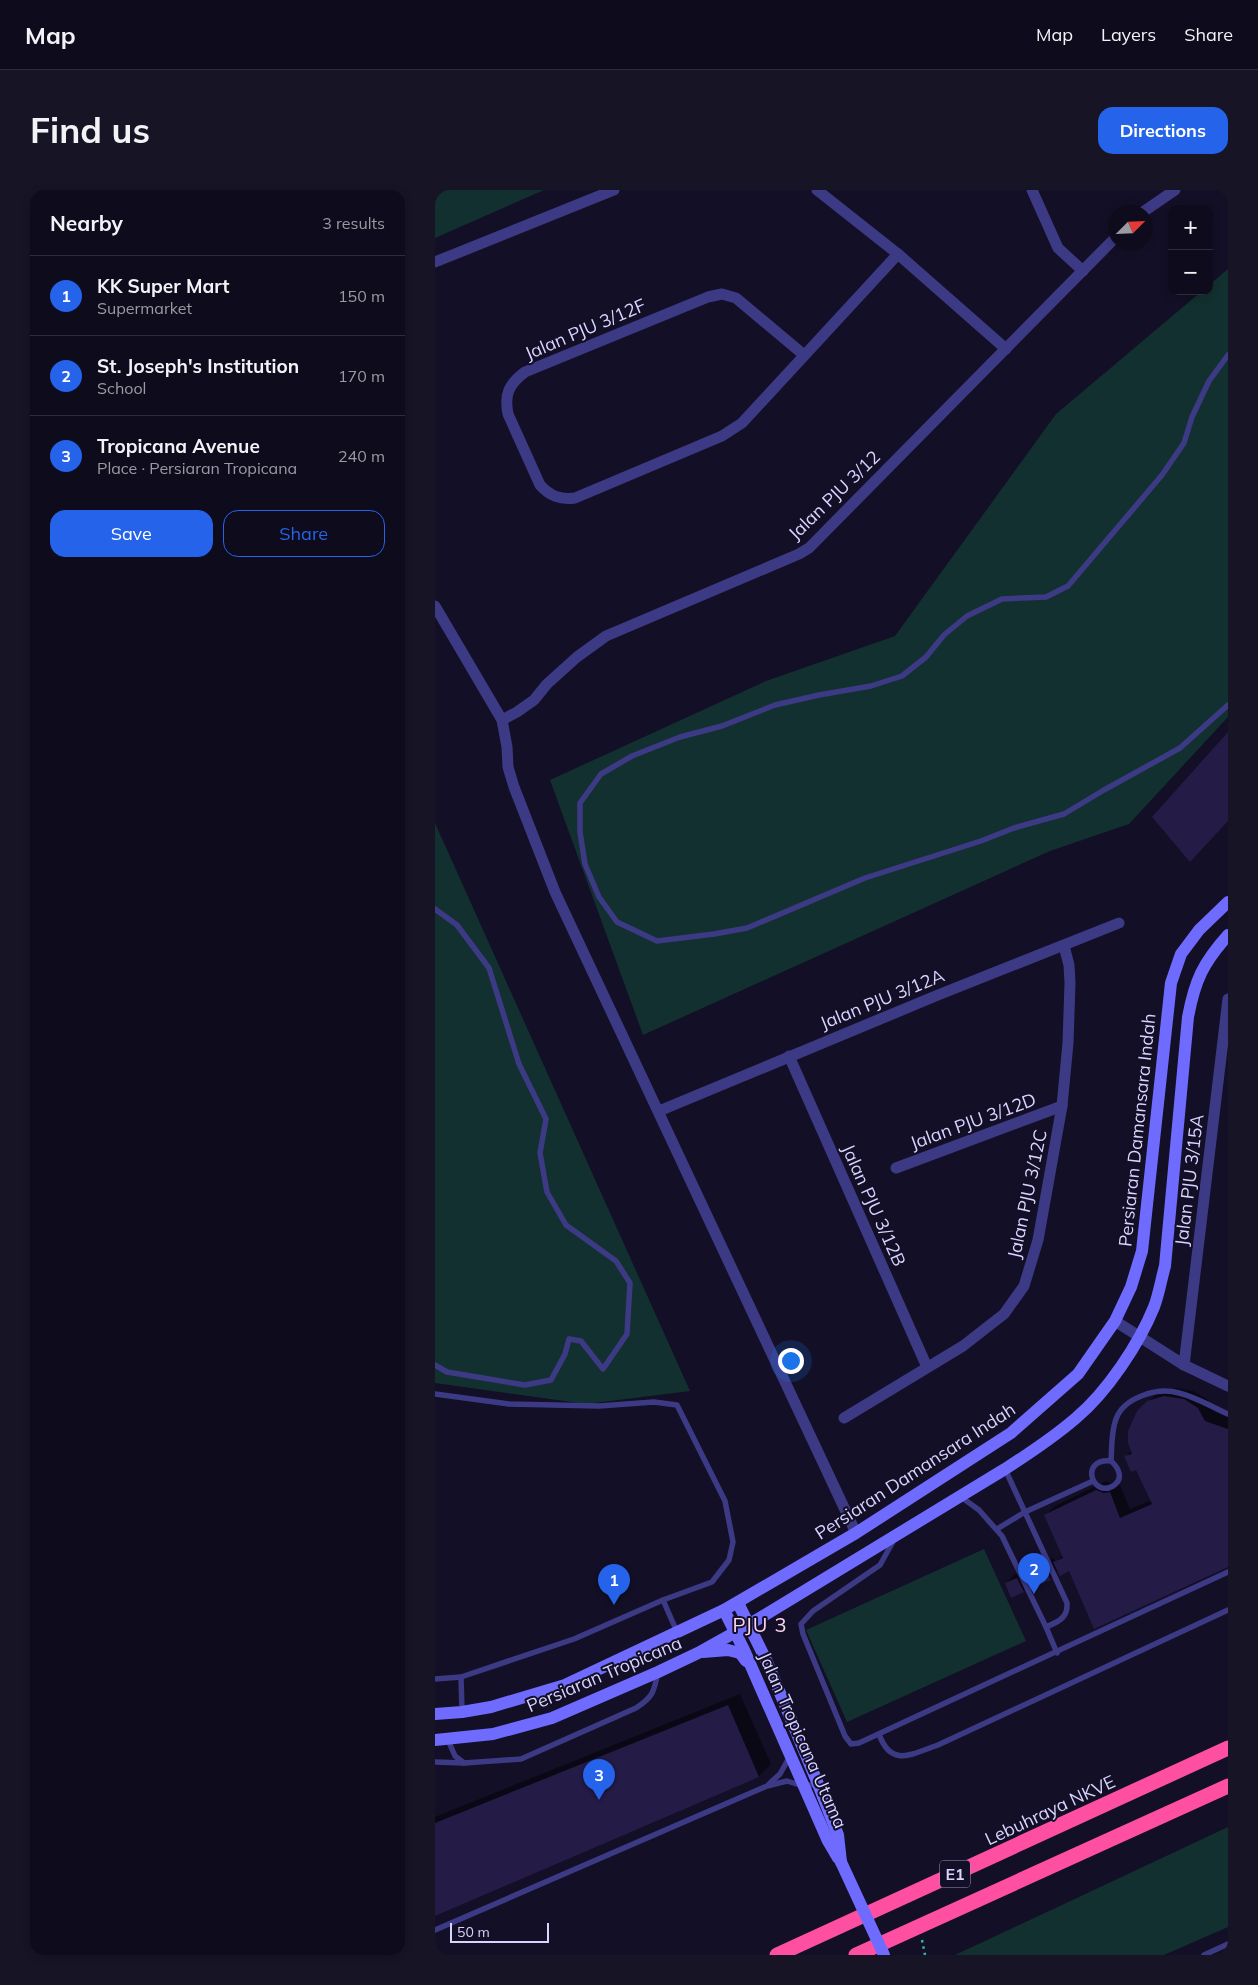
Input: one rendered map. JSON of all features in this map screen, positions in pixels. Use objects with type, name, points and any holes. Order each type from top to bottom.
[{"type":"highway","name":"Lebuhraya NKVE","points":[[777,1955],[1228,1748]]},
{"type":"highway","name":"E1","points":[[856,1955],[1228,1786]]},
{"type":"main road","name":"Persiaran Damansara Indah","points":[[738,1602],[856,1533],[1011,1433],[1078,1374],[1115,1320],[1131,1287],[1142,1251],[1171,982],[1181,954],[1199,930],[1228,902]]},
{"type":"main road","points":[[750,1624],[961,1497],[1042,1445],[1077,1418],[1096,1398],[1140,1338],[1155,1305],[1165,1266],[1188,1017],[1193,990],[1203,966],[1228,935]]},
{"type":"main road","name":"Persiaran Tropicana","points":[[435,1714],[462,1712],[515,1701],[565,1685],[738,1602]]},
{"type":"main road","name":"Jalan Tropicana Utama","points":[[738,1602],[750,1624],[818,1784],[838,1835],[841,1862]]},
{"type":"main road","name":"Jalan Tropicana Utama","points":[[724,1610],[754,1671],[828,1841],[841,1862],[884,1955]]},
{"type":"main road","name":"Persiaran Tropicana","points":[[441,1740],[493,1734],[552,1718],[658,1672],[698,1653],[750,1624]]},
{"type":"main road","points":[[698,1653],[728,1650],[740,1653],[754,1671]]},
{"type":"street","points":[[435,262],[614,190]]},
{"type":"street","points":[[817,190],[898,254],[1006,348]]},
{"type":"street","points":[[1032,190],[1058,248],[1083,271]]},
{"type":"street","points":[[1153,205],[1175,190]]},
{"type":"street","name":"Jalan PJU 3/12","points":[[502,720],[534,700],[547,684],[577,657],[606,636],[799,554],[809,548],[1108,245]]},
{"type":"street","name":"Jalan PJU 3/12F","points":[[804,355],[736,298],[722,294],[708,297],[525,372],[515,380],[509,390],[506,402],[508,414],[540,485],[555,497],[575,498],[733,430],[743,423],[898,254]]},
{"type":"street","points":[[435,606],[502,720],[507,747],[508,768],[525,818],[555,892],[856,1533]]},
{"type":"street","name":"Jalan PJU 3/12A","points":[[659,1111],[937,995],[1119,923]]},
{"type":"street","name":"Jalan PJU 3/12C","points":[[844,1418],[963,1346],[1004,1314],[1024,1286],[1038,1240],[1062,1106],[1068,1043],[1069,983],[1069,965],[1064,946]]},
{"type":"street","name":"Jalan PJU 3/15A","points":[[1184,1365],[1228,999]]},
{"type":"street","name":"Jalan PJU 3/12B","points":[[789,1056],[927,1367]]},
{"type":"street","name":"Jalan PJU 3/12D","points":[[896,1168],[1062,1106]]},
{"type":"street","points":[[1115,1320],[1184,1365],[1228,1386]]},
{"type":"lane","points":[[1228,355],[1209,380],[1192,417],[1184,443],[1162,475],[1068,586],[1046,597],[1002,599],[967,616],[944,635],[926,658],[903,676],[871,686],[775,705],[743,718],[680,737],[632,756],[601,774],[580,803],[580,832],[585,864],[599,898],[617,922],[657,941],[747,928],[865,878],[981,841],[1014,828],[1064,814],[1180,748],[1228,706]]},
{"type":"lane","points":[[435,909],[457,925],[489,968],[519,1064],[546,1119],[540,1153],[547,1192],[566,1225],[617,1261],[630,1283],[627,1334],[603,1369],[581,1341],[569,1338],[565,1354],[551,1380],[525,1385],[447,1372],[435,1365]]},
{"type":"lane","points":[[1111,1460],[1112,1437],[1116,1418],[1121,1410],[1146,1393],[1161,1391],[1177,1392],[1228,1414]]},
{"type":"lane","points":[[435,1394],[509,1404],[599,1406],[654,1402],[677,1405],[725,1501],[733,1542],[729,1560],[711,1582],[663,1600],[574,1639],[461,1677],[435,1679]]},
{"type":"lane","points":[[1103,1460],[1111,1460],[1118,1467],[1120,1475],[1117,1484],[1109,1488],[1100,1488],[1093,1482],[1091,1473],[1095,1464],[1103,1460]]},
{"type":"lane","points":[[1005,1469],[1067,1603],[1068,1610],[1066,1616],[1046,1627]]},
{"type":"lane","points":[[997,1528],[1025,1512],[1093,1482]]},
{"type":"lane","points":[[961,1497],[979,1510],[997,1528],[1057,1653]]},
{"type":"lane","points":[[896,1536],[887,1556],[880,1565],[813,1611],[801,1624],[803,1634],[845,1736],[851,1744],[859,1743],[1057,1653],[1228,1572]]},
{"type":"lane","points":[[663,1600],[677,1632]]},
{"type":"lane","points":[[879,1734],[884,1746],[892,1754],[907,1756],[938,1745],[1228,1610]]},
{"type":"lane","points":[[435,1762],[521,1759],[636,1708],[649,1700],[655,1690],[658,1672]]},
{"type":"lane","points":[[461,1677],[462,1712]]},
{"type":"lane","points":[[441,1740],[455,1756],[464,1762]]},
{"type":"lane","points":[[767,1786],[780,1774],[790,1754]]},
{"type":"lane","points":[[435,1930],[767,1786],[787,1781],[803,1786],[818,1784]]},
{"type":"lane","points":[[1208,1954],[1228,1944]]},
{"type":"green space","points":[[435,190],[544,190],[435,238]]},
{"type":"green space","points":[[1228,269],[1228,717],[1129,824],[1050,851],[643,1035],[550,780],[766,681],[895,636],[1056,414],[1197,295],[1213,295],[1213,282]]},
{"type":"green space","points":[[435,823],[690,1391],[586,1404],[435,1383]]},
{"type":"green space","points":[[984,1549],[1026,1641],[847,1722],[806,1630]]},
{"type":"green space","points":[[1228,1827],[1228,1927],[1164,1955],[955,1955]]},
{"type":"building","points":[[1228,732],[1228,821],[1190,862],[1152,817]]},
{"type":"building","points":[[1164,1396],[1184,1399],[1198,1408],[1205,1421],[1228,1429],[1228,1567],[1094,1629],[1069,1571],[1060,1576],[1053,1562],[1063,1558],[1044,1515],[1096,1490],[1104,1493],[1110,1492],[1120,1518],[1152,1504],[1136,1470],[1131,1472],[1124,1456],[1132,1454],[1128,1443],[1128,1431],[1137,1411],[1147,1401]]},
{"type":"building","points":[[1045,1566],[1051,1580],[1032,1588],[1026,1574]]},
{"type":"building","points":[[1017,1578],[1024,1592],[1011,1598],[1005,1583]]},
{"type":"building","points":[[728,1705],[759,1777],[435,1916],[435,1823]]},
{"type":"place","name":"St. Joseph's Institution","points":[[1034,1594]]},
{"type":"place","name":"KK Super Mart","points":[[614,1605]]},
{"type":"place","name":"Tropicana Avenue","points":[[599,1800]]},
{"type":"district","name":"PJU 3","points":[[760,1624]]}]
